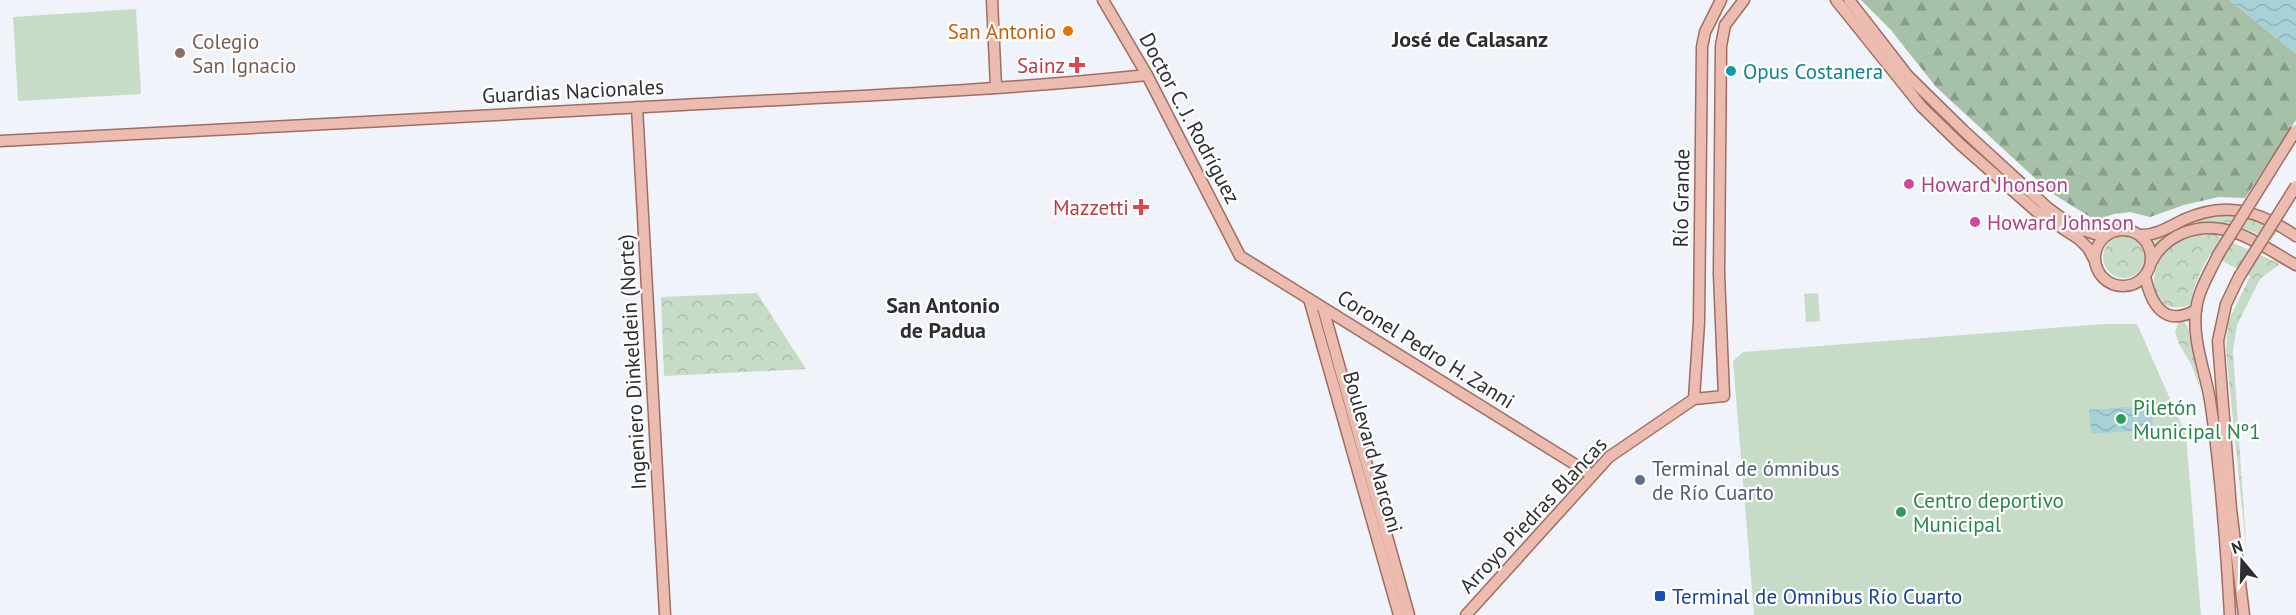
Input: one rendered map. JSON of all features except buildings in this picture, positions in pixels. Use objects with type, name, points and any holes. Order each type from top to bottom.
[{"type":"main road","points":[[992,0],[996,87]]},
{"type":"main road","name":"Doctor C. J. Rodríguez","points":[[1103,0],[1147,75],[1240,256]]},
{"type":"main road","name":"Río Grande","points":[[1694,399],[1699,312],[1702,46],[1721,0]]},
{"type":"main road","name":"Río Grande","points":[[1724,396],[1719,274],[1720,46],[1725,25],[1744,0]]},
{"type":"main road","points":[[1836,0],[1921,106],[1959,144],[2036,212],[2079,239],[2088,248],[2102,276],[2115,284],[2131,284],[2145,276],[2157,251],[2164,244],[2195,228],[2211,227],[2248,237],[2296,265]]},
{"type":"main road","points":[[1849,0],[1908,76],[2048,208],[2074,227],[2095,234],[2107,235],[2123,230],[2149,236],[2212,210],[2232,209],[2256,214],[2296,236]]},
{"type":"main road","name":"Guardias Nacionales","points":[[0,141],[252,130],[996,87],[1147,75]]},
{"type":"main road","name":"Ingeniero Dinkeldein (Norte)","points":[[637,107],[665,615]]},
{"type":"main road","points":[[2230,615],[2227,556],[2217,458],[2210,400],[2197,331],[2196,310],[2203,286],[2218,255],[2296,130]]},
{"type":"main road","points":[[2244,615],[2231,509],[2218,341],[2226,304],[2239,278],[2296,186]]},
{"type":"main road","points":[[2095,261],[2100,242],[2107,235]]},
{"type":"main road","points":[[2140,235],[2150,247],[2151,264]]},
{"type":"main road","name":"Coronel Pedro H. Zanni","points":[[1240,256],[1592,475]]},
{"type":"main road","points":[[2145,276],[2148,289],[2159,310],[2168,316],[2178,317],[2196,310]]},
{"type":"main road","name":"Boulevard Marconi","points":[[1309,299],[1399,615]]},
{"type":"main road","name":"Boulevard Marconi","points":[[1323,308],[1410,615]]},
{"type":"main road","name":"Arroyo Piedras Blancas","points":[[1466,615],[1609,457],[1694,399],[1724,396]]},
{"type":"green space","points":[[1861,0],[2230,0],[2296,54],[2296,120],[2245,198],[2219,197],[2184,205],[2150,217],[2130,212],[2095,220],[2050,192],[1936,87],[1891,30]]},
{"type":"green space","points":[[136,9],[141,94],[18,101],[13,17]]},
{"type":"green space","points":[[2221,214],[2259,220],[2278,230],[2271,240],[2241,228],[2213,224],[2185,229],[2156,245],[2152,238],[2203,217]]},
{"type":"green space","points":[[2214,234],[2280,264],[2260,279],[2237,325],[2233,351],[2247,557],[2226,351],[2228,322],[2250,276],[2210,254],[2198,278],[2190,305],[2174,307],[2162,303],[2156,295],[2154,283],[2161,258],[2170,247],[2182,239]]},
{"type":"green space","points":[[2124,236],[2139,242],[2145,257],[2139,272],[2124,278],[2109,272],[2103,257],[2109,242]]},
{"type":"green space","points":[[757,293],[806,369],[664,376],[661,297]]},
{"type":"green space","points":[[1818,293],[1820,321],[1806,322],[1804,294]]},
{"type":"green space","points":[[2184,322],[2188,327],[2200,388],[2175,332],[2178,323]]},
{"type":"green space","name":"Centro deportivo Municipal","points":[[2104,324],[2137,324],[2186,435],[2201,615],[1754,615],[1733,361],[1743,352]]},
{"type":"water","points":[[2230,0],[2296,0],[2296,54]]},
{"type":"water","name":"Piletón Municipal Nº1","points":[[2152,405],[2153,429],[2091,434],[2089,410]]},
{"type":"place","name":"San Antonio","points":[[1068,31]]},
{"type":"place","name":"Colegio San Ignacio","points":[[180,53]]},
{"type":"place","name":"Sainz","points":[[1077,65]]},
{"type":"place","name":"Opus Costanera","points":[[1731,71]]},
{"type":"place","name":"Howard Jhonson","points":[[1909,184]]},
{"type":"place","name":"Mazzetti","points":[[1141,207]]},
{"type":"place","name":"Howard Johnson","points":[[1975,222]]},
{"type":"place","name":"Piletón Municipal Nº1","points":[[2121,419]]},
{"type":"place","name":"Terminal de ómnibus de Río Cuarto","points":[[1640,480]]},
{"type":"place","name":"Centro deportivo Municipal","points":[[1901,512]]},
{"type":"place","name":"Terminal de Omnibus Río Cuarto","points":[[1660,596]]},
{"type":"district","name":"José de Calasanz","points":[[1470,39]]},
{"type":"district","name":"San Antonio de Padua","points":[[943,318]]}]
